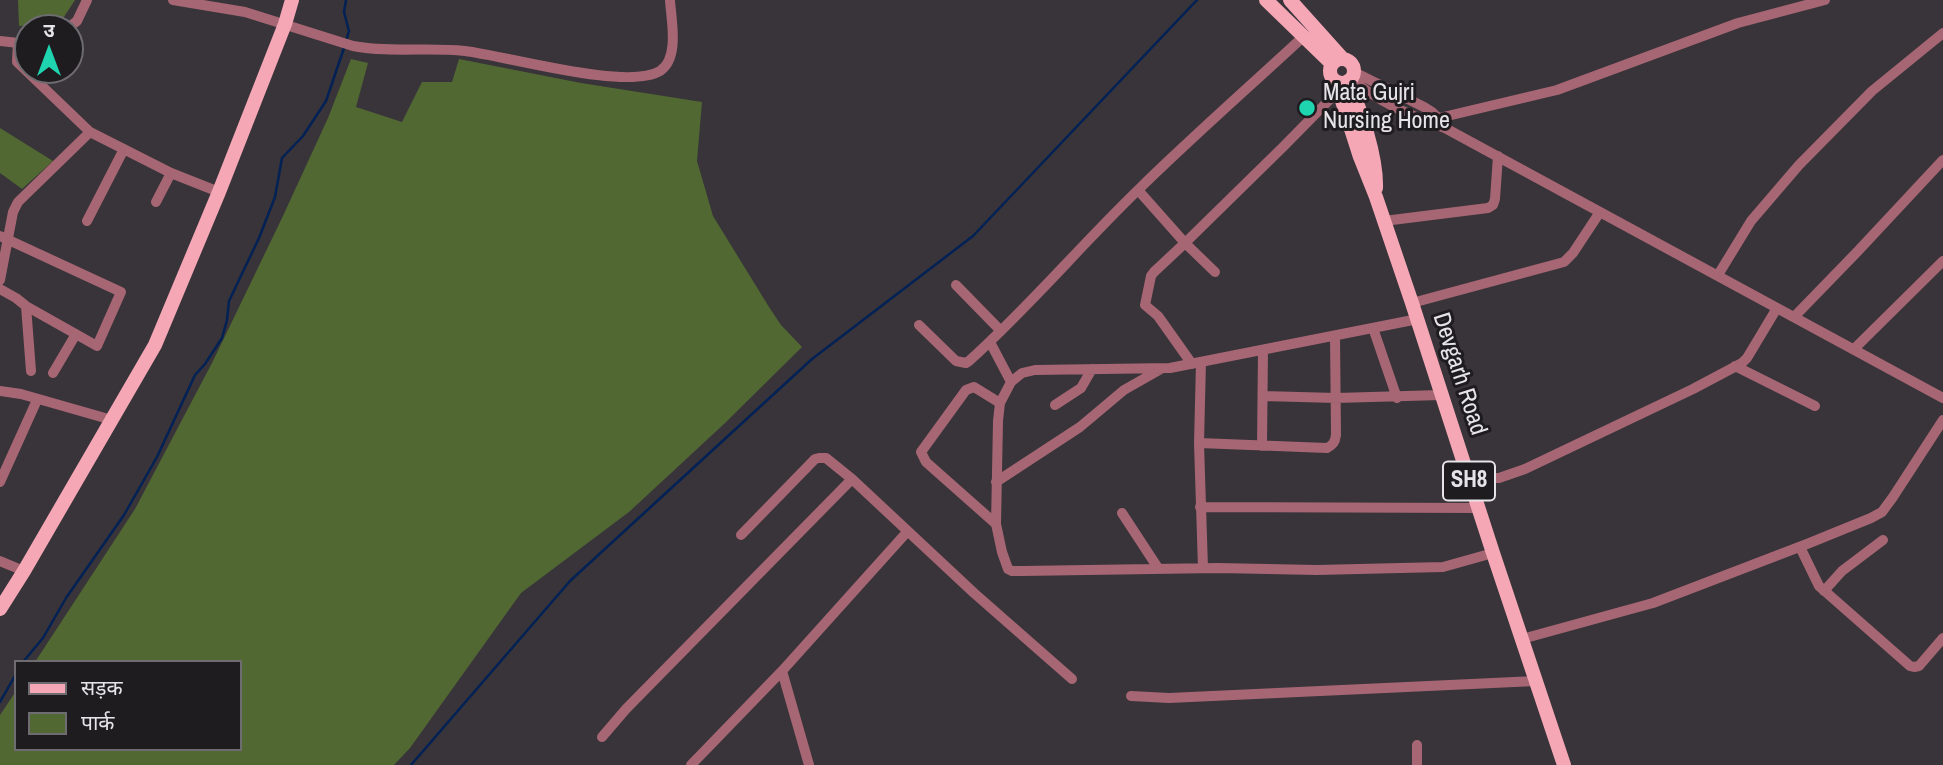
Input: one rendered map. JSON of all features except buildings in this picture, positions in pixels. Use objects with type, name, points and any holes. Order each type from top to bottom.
[{"type":"main road","points":[[0,608],[155,345],[219,192],[292,0]]},
{"type":"main road","points":[[1266,0],[1303,37],[1337,61]]},
{"type":"main road","points":[[1290,0],[1337,61]]},
{"type":"main road","name":"SH8","points":[[1337,61],[1352,64],[1346,81],[1331,76],[1330,68],[1337,61]]},
{"type":"main road","name":"Devgarh Road","points":[[1346,81],[1360,158],[1418,319],[1564,765]]},
{"type":"street","points":[[173,0],[245,12],[369,49],[465,51],[597,75],[639,77],[661,71],[668,61],[673,40],[670,0]]},
{"type":"street","points":[[1442,123],[1557,90],[1738,23],[1825,0]]},
{"type":"street","points":[[1718,275],[1751,221],[1799,165],[1872,91],[1943,33]]},
{"type":"street","points":[[919,325],[956,361],[969,361],[1138,190],[1303,37]]},
{"type":"street","points":[[1203,568],[1196,363],[1158,316],[1145,305],[1152,276],[1346,81],[1422,120],[1442,123],[1943,398]]},
{"type":"street","points":[[41,84],[90,131],[171,173],[219,192]]},
{"type":"street","points":[[0,280],[4,238],[18,202],[90,131]]},
{"type":"street","points":[[87,221],[124,149]]},
{"type":"street","points":[[1384,221],[1488,208],[1493,205],[1495,199],[1498,156]]},
{"type":"street","points":[[1794,317],[1943,160]]},
{"type":"street","points":[[156,202],[171,173]]},
{"type":"street","points":[[1138,190],[1215,272]]},
{"type":"street","points":[[1412,303],[1564,262],[1600,212]]},
{"type":"street","points":[[0,289],[97,346],[121,292],[4,238]]},
{"type":"street","points":[[1854,349],[1943,261]]},
{"type":"street","points":[[956,285],[1001,331]]},
{"type":"street","points":[[26,306],[31,371]]},
{"type":"street","points":[[1468,478],[1499,478],[1525,469],[1742,363],[1777,308]]},
{"type":"street","points":[[1418,319],[1161,369],[1029,371],[1017,376],[1000,403],[996,524],[1006,564],[1012,571],[1203,568],[1317,570],[1443,567],[1493,553]]},
{"type":"street","points":[[1373,328],[1398,397]]},
{"type":"street","points":[[53,373],[76,334]]},
{"type":"street","points":[[1199,443],[1330,446],[1335,442],[1336,435],[1335,336]]},
{"type":"street","points":[[989,342],[1011,382]]},
{"type":"street","points":[[1262,446],[1263,350]]},
{"type":"street","points":[[1735,366],[1815,406]]},
{"type":"street","points":[[1055,405],[1081,388],[1091,369]]},
{"type":"street","points":[[996,482],[1080,427],[1124,390],[1161,369]]},
{"type":"street","points":[[996,524],[926,462],[921,452],[966,390],[974,387],[1000,403]]},
{"type":"street","points":[[0,391],[21,394],[111,420]]},
{"type":"street","points":[[1263,396],[1336,398],[1441,395]]},
{"type":"street","points":[[0,482],[3,469],[37,400]]},
{"type":"street","points":[[1522,639],[1653,603],[1800,547],[1882,512],[1943,420]]},
{"type":"street","points":[[741,535],[816,459],[826,458],[1072,680]]},
{"type":"street","points":[[602,737],[626,709],[852,480]]},
{"type":"street","points":[[1200,507],[1478,508]]},
{"type":"street","points":[[1122,513],[1158,569]]},
{"type":"street","points":[[691,765],[782,671],[907,532]]},
{"type":"street","points":[[1824,591],[1842,571],[1883,540]]},
{"type":"street","points":[[1800,547],[1815,579],[1824,591],[1910,666],[1919,666],[1943,638]]},
{"type":"street","points":[[0,561],[24,571]]},
{"type":"street","points":[[782,671],[809,765]]},
{"type":"street","points":[[1131,696],[1169,698],[1536,681]]},
{"type":"street","points":[[1417,745],[1417,765]]},
{"type":"green space","points":[[18,0],[75,0],[66,14],[19,14]]},
{"type":"green space","points":[[351,59],[368,63],[356,107],[402,122],[422,82],[452,82],[459,59],[581,83],[702,102],[697,161],[713,216],[781,325],[802,347],[629,512],[521,593],[410,748],[394,765],[0,765],[0,715],[14,694],[14,751],[242,751],[242,660],[36,660],[135,509],[212,363],[328,118]]},
{"type":"green space","points":[[0,128],[53,161],[22,189],[0,173]]},
{"type":"waterway","points":[[346,0],[344,12],[349,31],[346,41]]},
{"type":"waterway","points":[[411,765],[570,581],[812,359],[973,236],[1197,0]]},
{"type":"waterway","points":[[25,660],[43,638],[66,598],[124,515],[157,457],[195,375],[222,338],[229,301],[275,197],[282,158],[303,136],[326,101],[344,48]]},
{"type":"waterway","points":[[0,702],[14,678]]},
{"type":"place","name":"Mata Gujri Nursing Home","points":[[1307,108]]}]
